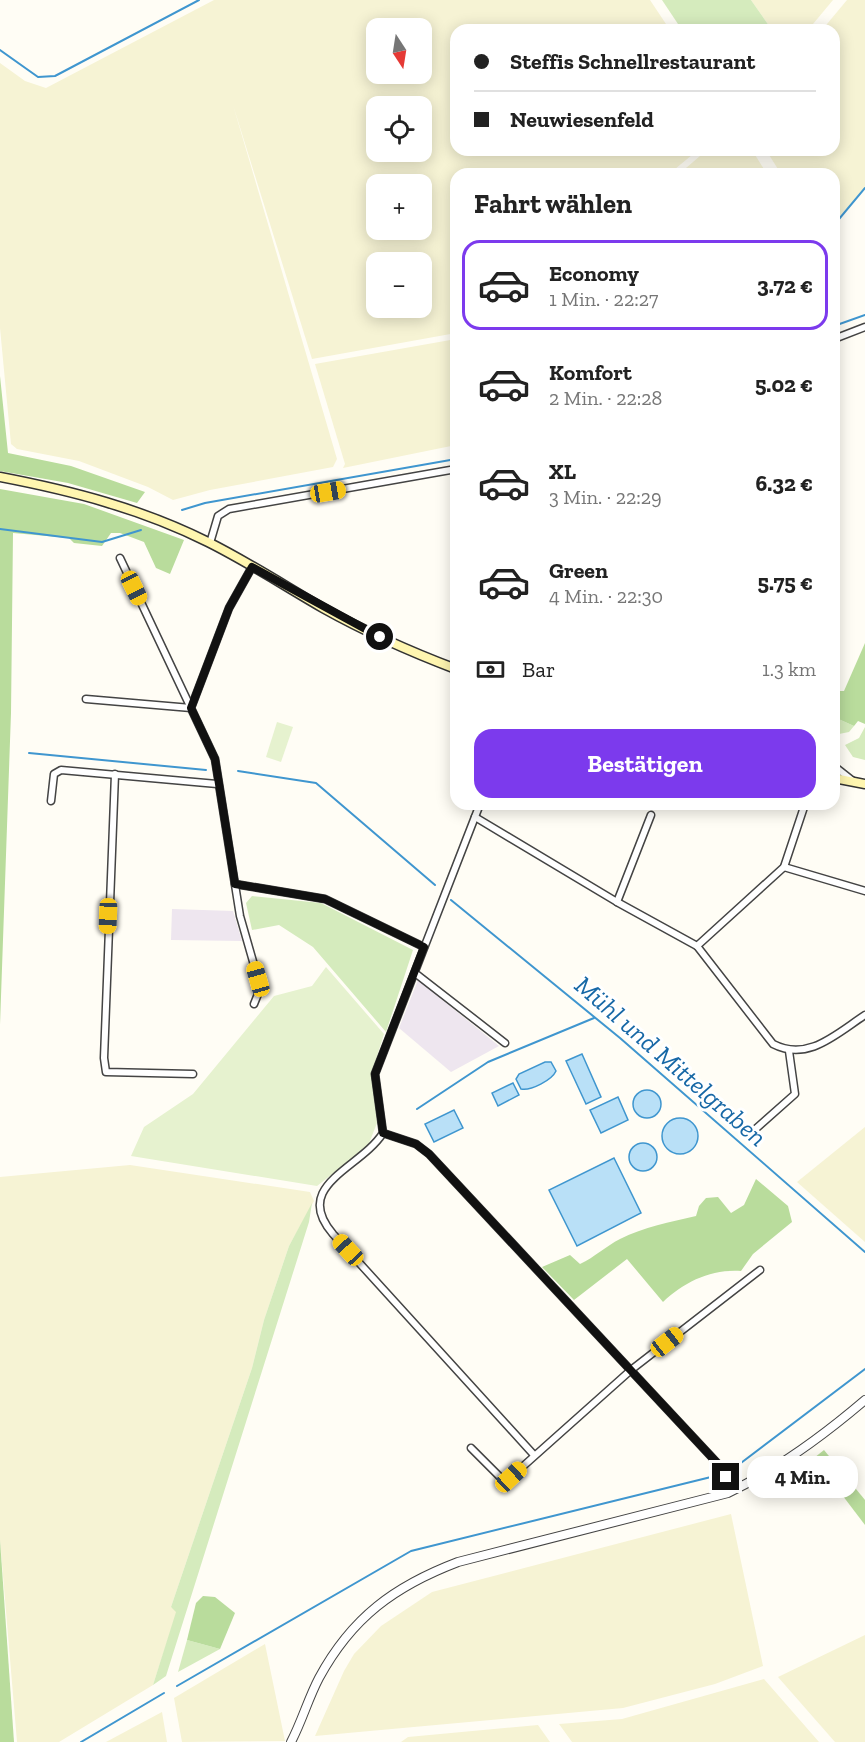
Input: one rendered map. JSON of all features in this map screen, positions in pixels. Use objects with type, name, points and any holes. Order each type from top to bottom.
[{"type":"main road","points":[[0,477],[107,501],[210,543],[352,623],[450,666]]},
{"type":"main road","points":[[840,779],[865,784]]},
{"type":"street","points":[[840,337],[865,327]]},
{"type":"street","points":[[210,543],[219,516],[229,509],[450,470]]},
{"type":"street","points":[[120,558],[215,759],[217,784],[240,916],[258,979],[258,994],[254,1004]]},
{"type":"street","points":[[191,708],[229,608],[252,567]]},
{"type":"street","points":[[86,699],[191,708]]},
{"type":"street","points":[[51,801],[54,774],[57,771],[217,784]]},
{"type":"street","points":[[840,771],[853,781]]},
{"type":"street","points":[[115,774],[104,1058],[106,1072],[193,1074]]},
{"type":"street","points":[[478,810],[375,1074],[383,1133],[368,1153],[328,1183],[322,1191],[318,1211],[328,1228],[534,1455]]},
{"type":"street","points":[[697,945],[784,867],[801,810]]},
{"type":"street","points":[[617,902],[651,815]]},
{"type":"street","points":[[475,817],[617,902],[697,945],[773,1044],[789,1051],[815,1047],[865,1015]]},
{"type":"street","points":[[784,867],[865,891]]},
{"type":"street","points":[[235,884],[325,899],[424,947]]},
{"type":"street","points":[[415,973],[505,1043]]},
{"type":"street","points":[[751,1133],[795,1094],[789,1051]]},
{"type":"street","points":[[383,1133],[416,1144],[429,1154],[720,1466],[727,1478]]},
{"type":"street","points":[[471,1448],[502,1479],[511,1477],[631,1370],[760,1270]]},
{"type":"street","points":[[291,1742],[319,1679],[334,1653],[362,1618],[394,1592],[422,1576],[458,1562],[728,1493],[758,1477],[844,1418],[865,1400]]},
{"type":"shaded area","points":[[214,0],[650,0],[666,24],[450,24],[450,156],[691,156],[676,168],[450,168],[450,334],[312,359],[233,105],[337,459],[333,467],[210,490],[173,500],[148,487],[79,461],[17,449],[11,444],[0,328],[0,63],[25,81],[46,88]]},
{"type":"shaded area","points":[[751,0],[833,0],[813,24],[768,24]]},
{"type":"shaded area","points":[[847,0],[865,0],[865,187],[840,216],[840,168],[777,168],[770,156],[840,156],[840,24],[827,24]]},
{"type":"shaded area","points":[[700,156],[756,156],[763,168],[686,168]]},
{"type":"shaded area","points":[[450,340],[450,446],[343,468],[345,464],[315,364]]},
{"type":"shaded area","points":[[172,909],[233,911],[242,941],[171,940]]},
{"type":"shaded area","points":[[418,980],[499,1046],[451,1072],[399,1028]]},
{"type":"shaded area","points":[[865,1127],[865,1242],[797,1182]]},
{"type":"shaded area","points":[[130,1165],[310,1192],[314,1201],[289,1246],[264,1320],[252,1368],[171,1607],[177,1611],[153,1685],[59,1742],[17,1742],[0,1540],[0,1177]]},
{"type":"shaded area","points":[[731,1514],[763,1666],[715,1684],[623,1708],[315,1736],[354,1654],[381,1626],[432,1592]]},
{"type":"shaded area","points":[[865,1635],[865,1742],[835,1742],[778,1677]]},
{"type":"shaded area","points":[[265,1644],[285,1741],[182,1742],[174,1698]]},
{"type":"shaded area","points":[[764,1679],[819,1742],[572,1742],[559,1724],[622,1719]]},
{"type":"shaded area","points":[[162,1712],[167,1742],[106,1742]]},
{"type":"shaded area","points":[[538,1725],[550,1742],[401,1742],[408,1737]]},
{"type":"green space","points":[[662,0],[751,0],[768,24],[678,24]]},
{"type":"green space","points":[[0,376],[8,453],[71,466],[145,492],[137,503],[68,483],[0,471]]},
{"type":"green space","points":[[0,489],[84,504],[184,540],[170,574],[156,568],[144,542],[120,533],[111,533],[102,546],[74,543],[69,538],[13,533],[11,713],[0,1025]]},
{"type":"green space","points":[[865,643],[865,724],[858,721],[854,726],[840,720],[840,691],[844,691]]},
{"type":"green space","points":[[840,720],[854,726],[849,732],[840,734]]},
{"type":"green space","points":[[277,722],[293,727],[281,762],[266,757]]},
{"type":"green space","points":[[865,727],[865,760],[853,757],[845,745],[859,738]]},
{"type":"green space","points":[[252,896],[321,903],[413,950],[386,1032],[313,947],[279,925],[252,930],[246,903]]},
{"type":"green space","points":[[326,967],[384,1034],[372,1072],[377,1123],[368,1146],[317,1186],[131,1156],[144,1127],[193,1094],[274,996],[312,986]]},
{"type":"green space","points":[[756,1179],[788,1206],[792,1222],[753,1254],[741,1271],[719,1272],[699,1278],[680,1288],[663,1302],[627,1259],[574,1300],[542,1267],[570,1255],[580,1264],[615,1242],[638,1231],[696,1216],[699,1206],[706,1198],[718,1197],[731,1213],[744,1205]]},
{"type":"green space","points":[[312,1203],[309,1222],[166,1676],[153,1685],[176,1612],[171,1607],[252,1368],[264,1320],[289,1246]]},
{"type":"green space","points":[[824,1450],[865,1500],[865,1525],[814,1458]]},
{"type":"green space","points":[[0,1540],[14,1742],[0,1742]]},
{"type":"green space","points":[[203,1596],[215,1597],[235,1613],[220,1649],[187,1640],[196,1603]]},
{"type":"green space","points":[[187,1640],[220,1649],[178,1672]]},
{"type":"water","points":[[582,1054],[601,1097],[586,1104],[566,1061]]},
{"type":"water","points":[[545,1062],[551,1062],[556,1071],[554,1074],[535,1087],[521,1089],[516,1079],[519,1074]]},
{"type":"water","points":[[513,1083],[519,1095],[498,1106],[492,1093]]},
{"type":"water","points":[[647,1090],[657,1094],[661,1104],[657,1114],[647,1118],[637,1114],[633,1104],[637,1094]]},
{"type":"water","points":[[618,1097],[628,1120],[601,1133],[590,1110]]},
{"type":"water","points":[[454,1110],[463,1128],[434,1142],[425,1124]]},
{"type":"water","points":[[680,1118],[693,1123],[698,1136],[693,1149],[680,1154],[667,1149],[662,1136],[667,1123]]},
{"type":"water","points":[[643,1143],[653,1147],[657,1157],[653,1167],[643,1171],[633,1167],[629,1157],[633,1147]]},
{"type":"water","points":[[614,1158],[641,1213],[577,1246],[549,1190]]},
{"type":"waterway","points":[[0,50],[38,77],[55,76],[199,0]]},
{"type":"waterway","points":[[840,218],[865,188]]},
{"type":"waterway","points":[[840,324],[865,315]]},
{"type":"waterway","points":[[182,510],[205,503],[450,460]]},
{"type":"waterway","points":[[0,529],[102,542],[141,530]]},
{"type":"waterway","name":"Mühl und Mittelgraben","points":[[29,753],[206,770]]},
{"type":"waterway","name":"Mühl und Mittelgraben","points":[[238,771],[316,783],[435,885]]},
{"type":"waterway","name":"Mühl und Mittelgraben","points":[[451,900],[620,1038],[865,1252]]},
{"type":"waterway","points":[[417,1109],[488,1062],[594,1018]]},
{"type":"waterway","points":[[177,1686],[411,1551],[711,1477],[733,1469],[865,1369]]},
{"type":"waterway","points":[[81,1742],[164,1693]]},
{"type":"route","points":[[380,637],[252,567],[229,608],[191,708],[215,759],[217,784],[235,884],[325,899],[424,947],[375,1074],[383,1133],[416,1144],[429,1154],[720,1466],[726,1477]]}]
